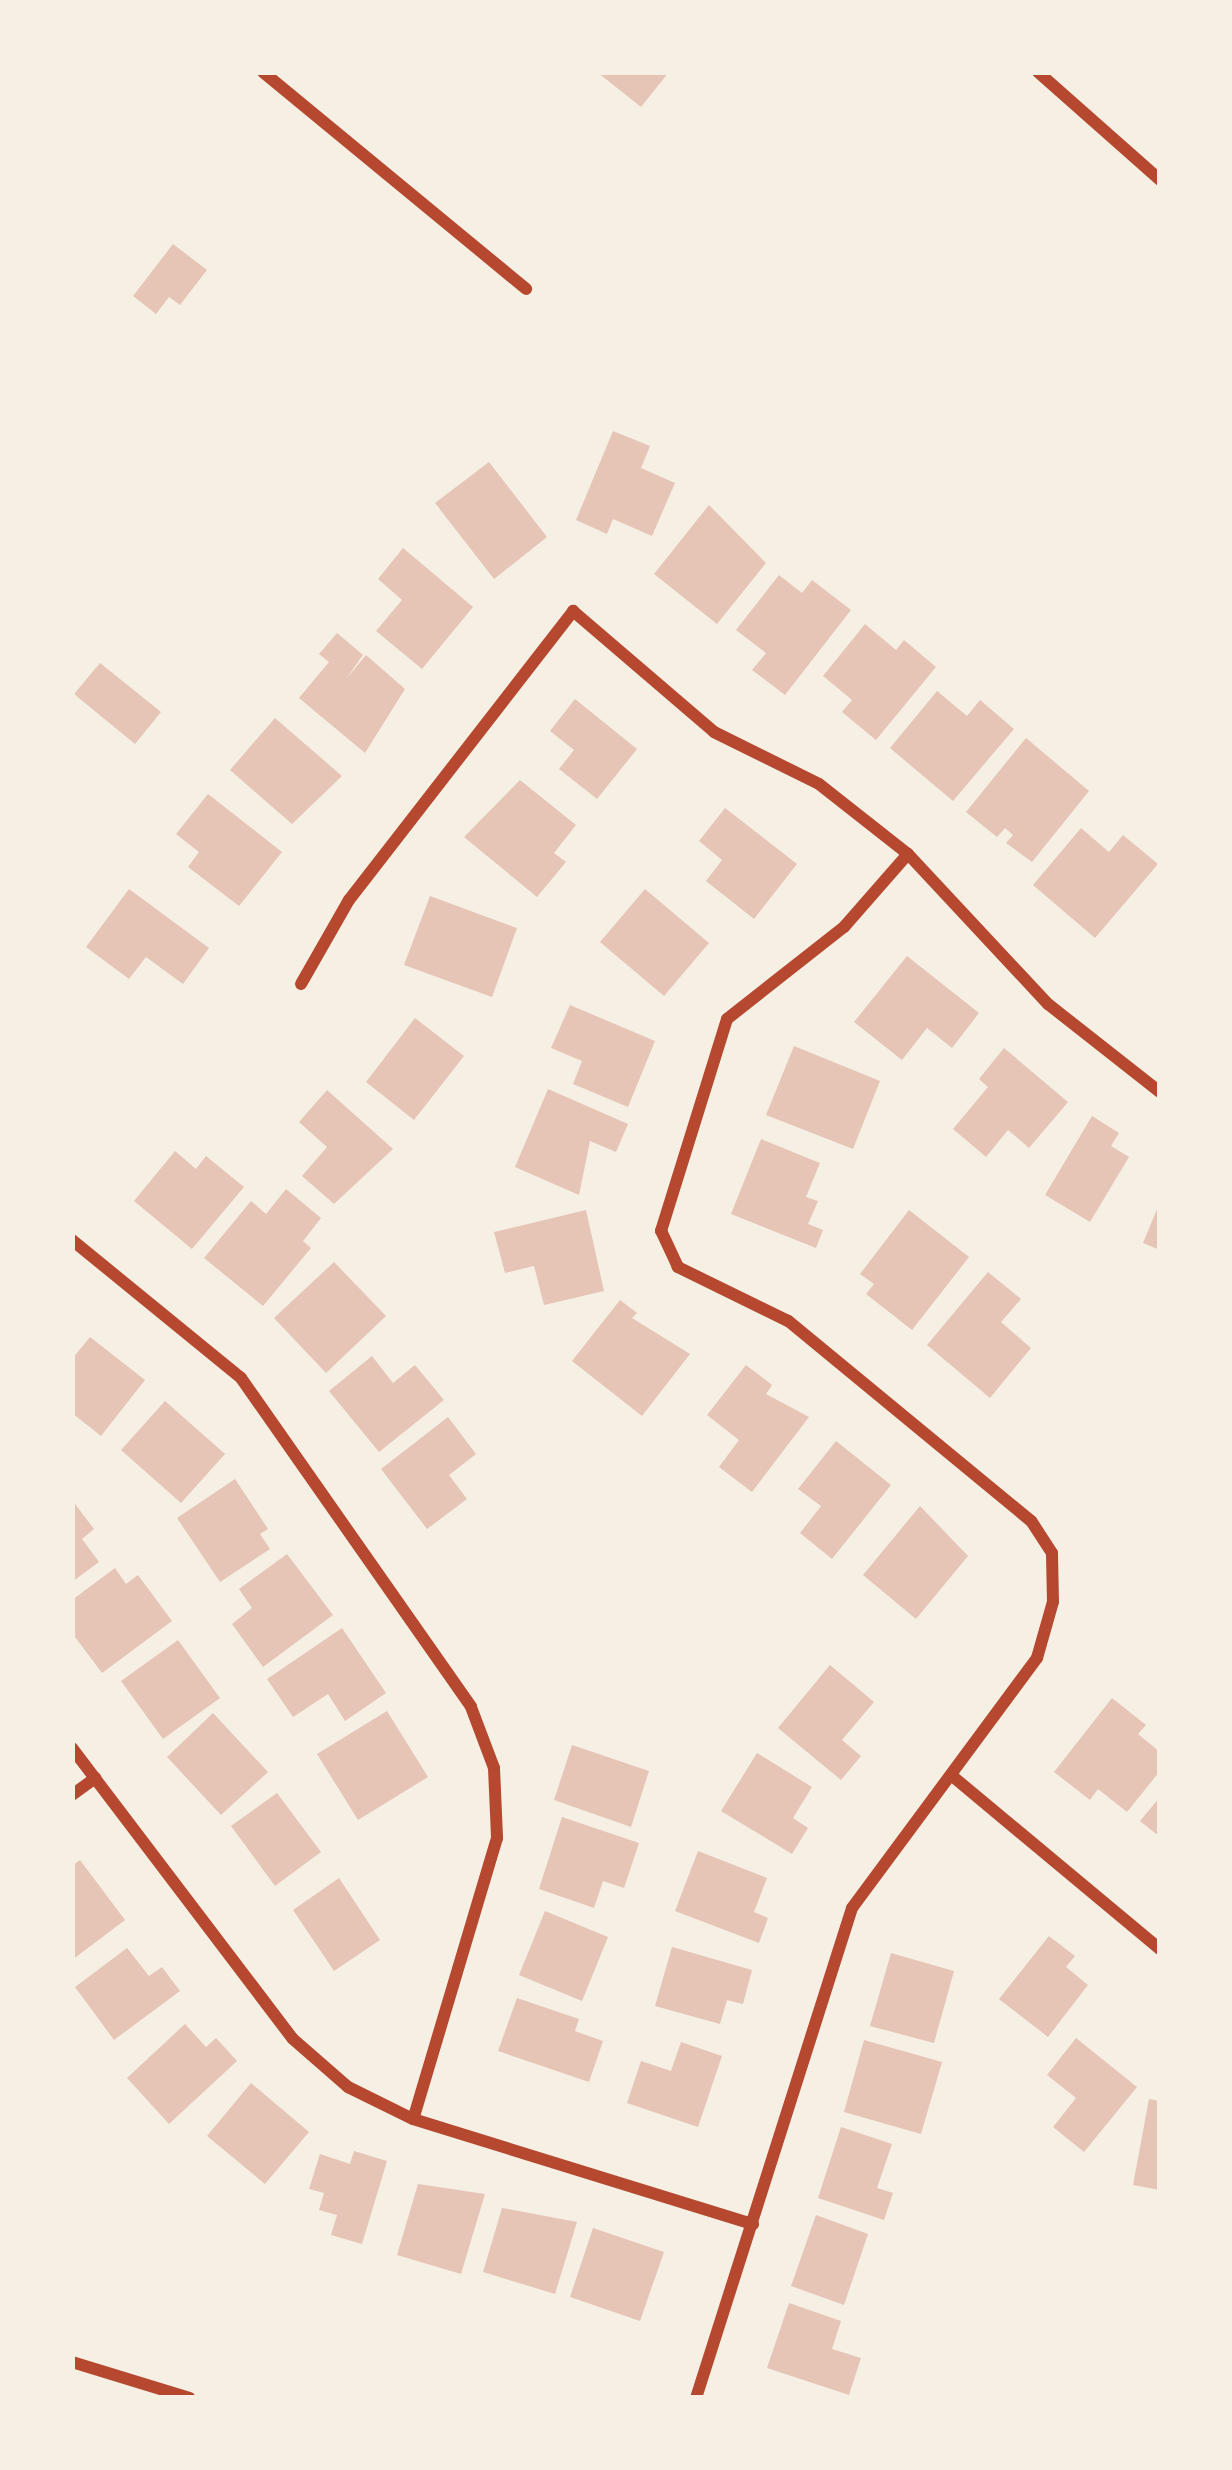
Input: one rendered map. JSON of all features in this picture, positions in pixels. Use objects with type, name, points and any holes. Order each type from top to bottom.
[{"type":"street","points":[[263,72],[526,289]]},
{"type":"street","points":[[1038,72],[1160,180]]},
{"type":"street","points":[[301,984],[349,900],[573,611],[714,732],[820,784],[908,854],[1048,1004],[1160,1092]]},
{"type":"street","points":[[696,2398],[852,1908],[1037,1658],[1053,1602],[1052,1553],[1031,1521],[788,1321],[678,1267],[661,1232],[727,1018],[844,927],[908,854]]},
{"type":"street","points":[[72,1240],[241,1378],[471,1708],[494,1768],[497,1838],[413,2119]]},
{"type":"street","points":[[72,1748],[292,2039],[348,2087],[413,2119],[753,2224]]},
{"type":"street","points":[[951,1775],[1160,1949]]},
{"type":"street","points":[[72,1795],[95,1778]]},
{"type":"street","points":[[72,2362],[190,2398]]},
{"type":"building","points":[[597,72],[669,72],[641,107]]},
{"type":"building","points":[[173,244],[207,270],[180,305],[169,297],[156,314],[133,296]]},
{"type":"building","points":[[613,431],[650,446],[641,468],[675,483],[652,536],[613,519],[607,534],[576,520]]},
{"type":"building","points":[[489,462],[547,537],[494,579],[435,503]]},
{"type":"building","points":[[709,505],[766,563],[717,624],[654,574]]},
{"type":"building","points":[[403,548],[473,607],[422,669],[376,631],[402,600],[378,579]]},
{"type":"building","points":[[779,575],[802,593],[812,580],[851,610],[785,695],[752,670],[766,653],[736,630]]},
{"type":"building","points":[[865,624],[896,650],[904,640],[936,667],[876,740],[842,712],[852,700],[823,676]]},
{"type":"building","points":[[337,633],[363,655],[346,679],[366,655],[405,689],[365,753],[299,698],[329,662],[319,654]]},
{"type":"building","points":[[100,663],[161,712],[135,744],[74,694]]},
{"type":"building","points":[[937,691],[967,716],[980,700],[1014,729],[953,801],[890,748]]},
{"type":"building","points":[[575,699],[637,749],[597,799],[559,769],[574,750],[550,731]]},
{"type":"building","points":[[275,718],[342,776],[292,824],[230,770]]},
{"type":"building","points":[[1026,738],[1089,791],[1032,862],[1006,843],[1013,835],[1005,828],[997,837],[966,812]]},
{"type":"building","points":[[520,780],[576,825],[554,853],[566,862],[537,897],[464,837]]},
{"type":"building","points":[[208,794],[282,852],[239,906],[188,867],[199,852],[176,834]]},
{"type":"building","points":[[725,808],[797,864],[754,919],[706,881],[722,860],[699,841]]},
{"type":"building","points":[[1081,828],[1109,852],[1123,835],[1158,864],[1095,938],[1033,885]]},
{"type":"building","points":[[129,889],[209,948],[183,984],[146,957],[129,979],[86,947]]},
{"type":"building","points":[[645,889],[709,943],[664,996],[600,942]]},
{"type":"building","points":[[430,896],[517,928],[492,997],[404,965]]},
{"type":"building","points":[[907,956],[979,1013],[952,1048],[927,1028],[902,1060],[854,1022]]},
{"type":"building","points":[[570,1005],[655,1041],[628,1107],[573,1084],[582,1061],[551,1048]]},
{"type":"building","points":[[415,1018],[464,1056],[414,1120],[366,1082]]},
{"type":"building","points":[[794,1046],[880,1081],[853,1149],[766,1115]]},
{"type":"building","points":[[1004,1048],[1068,1102],[1029,1148],[1008,1130],[986,1157],[953,1129],[988,1087],[979,1079]]},
{"type":"building","points":[[548,1089],[628,1124],[616,1152],[590,1141],[579,1195],[515,1167]]},
{"type":"building","points":[[327,1090],[393,1149],[334,1204],[302,1176],[327,1147],[299,1122]]},
{"type":"building","points":[[1092,1116],[1119,1133],[1111,1146],[1129,1157],[1090,1222],[1045,1195]]},
{"type":"building","points":[[761,1139],[820,1163],[806,1197],[818,1201],[808,1224],[823,1230],[816,1248],[731,1214]]},
{"type":"building","points":[[175,1151],[196,1169],[206,1156],[244,1187],[192,1249],[134,1201]]},
{"type":"building","points":[[286,1189],[321,1218],[303,1241],[311,1248],[263,1306],[204,1258],[251,1201],[266,1214]]},
{"type":"building","points":[[1160,1202],[1160,1250],[1143,1243]]},
{"type":"building","points":[[586,1210],[604,1291],[544,1305],[534,1266],[505,1273],[494,1232]]},
{"type":"building","points":[[909,1210],[969,1257],[912,1330],[866,1294],[874,1284],[860,1274]]},
{"type":"building","points":[[334,1262],[386,1316],[326,1373],[274,1318]]},
{"type":"building","points":[[988,1272],[1021,1299],[1001,1322],[1031,1348],[990,1398],[927,1345]]},
{"type":"building","points":[[620,1300],[637,1313],[632,1318],[690,1354],[642,1416],[572,1361]]},
{"type":"building","points":[[90,1337],[145,1380],[101,1436],[72,1413],[72,1359]]},
{"type":"building","points":[[372,1356],[393,1383],[415,1365],[444,1400],[379,1452],[329,1391]]},
{"type":"building","points":[[746,1365],[772,1385],[766,1394],[809,1417],[752,1492],[719,1467],[739,1440],[707,1415]]},
{"type":"building","points":[[165,1401],[225,1454],[181,1503],[121,1450]]},
{"type":"building","points":[[448,1417],[476,1454],[449,1475],[467,1499],[427,1529],[381,1469]]},
{"type":"building","points":[[836,1441],[891,1485],[832,1559],[800,1533],[821,1506],[798,1489]]},
{"type":"building","points":[[235,1479],[268,1529],[260,1534],[270,1549],[220,1582],[177,1518]]},
{"type":"building","points":[[72,1500],[94,1529],[82,1539],[99,1562],[72,1582]]},
{"type":"building","points":[[920,1506],[968,1556],[916,1619],[863,1575]]},
{"type":"building","points":[[287,1554],[333,1615],[263,1667],[232,1624],[252,1608],[239,1589]]},
{"type":"building","points":[[115,1568],[126,1584],[138,1575],[172,1621],[102,1673],[72,1633],[72,1600]]},
{"type":"building","points":[[342,1628],[386,1693],[345,1721],[328,1694],[293,1717],[267,1679]]},
{"type":"building","points":[[178,1640],[220,1698],[163,1739],[121,1681]]},
{"type":"building","points":[[830,1665],[874,1702],[842,1740],[861,1756],[841,1780],[778,1728]]},
{"type":"building","points":[[1112,1698],[1146,1725],[1138,1734],[1160,1752],[1160,1771],[1127,1812],[1098,1789],[1090,1800],[1054,1772]]},
{"type":"building","points":[[387,1711],[428,1777],[358,1820],[317,1754]]},
{"type":"building","points":[[213,1713],[268,1772],[221,1815],[167,1757]]},
{"type":"building","points":[[572,1745],[649,1771],[631,1827],[554,1800]]},
{"type":"building","points":[[757,1753],[812,1787],[793,1818],[808,1828],[792,1854],[721,1811]]},
{"type":"building","points":[[277,1793],[321,1852],[275,1886],[231,1826]]},
{"type":"building","points":[[1160,1797],[1160,1837],[1140,1821]]},
{"type":"building","points":[[562,1817],[639,1843],[624,1888],[603,1881],[594,1908],[539,1889]]},
{"type":"building","points":[[698,1851],[767,1878],[754,1912],[768,1918],[759,1943],[675,1911]]},
{"type":"building","points":[[80,1860],[125,1920],[72,1960],[72,1866]]},
{"type":"building","points":[[339,1878],[380,1940],[334,1971],[293,1910]]},
{"type":"building","points":[[545,1911],[608,1937],[582,2001],[519,1975]]},
{"type":"building","points":[[1049,1936],[1075,1956],[1066,1967],[1088,1985],[1048,2037],[999,1999]]},
{"type":"building","points":[[672,1947],[752,1970],[743,2004],[727,2000],[720,2024],[655,2006]]},
{"type":"building","points":[[127,1948],[149,1976],[162,1967],[180,1991],[114,2040],[75,1987]]},
{"type":"building","points":[[891,1953],[954,1971],[934,2043],[870,2026]]},
{"type":"building","points":[[517,1998],[579,2019],[575,2031],[603,2041],[589,2082],[498,2051]]},
{"type":"building","points":[[185,2024],[206,2047],[216,2038],[237,2061],[169,2124],[127,2078]]},
{"type":"building","points":[[1076,2038],[1137,2087],[1084,2152],[1053,2127],[1076,2098],[1047,2075]]},
{"type":"building","points":[[864,2040],[942,2062],[921,2134],[844,2112]]},
{"type":"building","points":[[681,2042],[722,2056],[698,2127],[627,2103],[641,2061],[671,2071]]},
{"type":"building","points":[[251,2083],[309,2132],[265,2184],[207,2136]]},
{"type":"building","points":[[1149,2099],[1160,2101],[1160,2190],[1133,2185]]},
{"type":"building","points":[[841,2127],[892,2144],[877,2188],[893,2193],[884,2220],[818,2198]]},
{"type":"building","points":[[354,2151],[387,2161],[362,2244],[331,2235],[337,2215],[319,2210],[324,2193],[309,2189],[320,2154],[350,2164]]},
{"type":"building","points":[[418,2184],[485,2194],[461,2274],[397,2255]]},
{"type":"building","points":[[502,2208],[577,2222],[555,2294],[483,2272]]},
{"type":"building","points":[[816,2215],[868,2234],[844,2305],[791,2286]]},
{"type":"building","points":[[593,2228],[664,2252],[640,2321],[570,2297]]},
{"type":"building","points":[[789,2303],[841,2321],[832,2349],[861,2358],[849,2395],[767,2368]]}]
